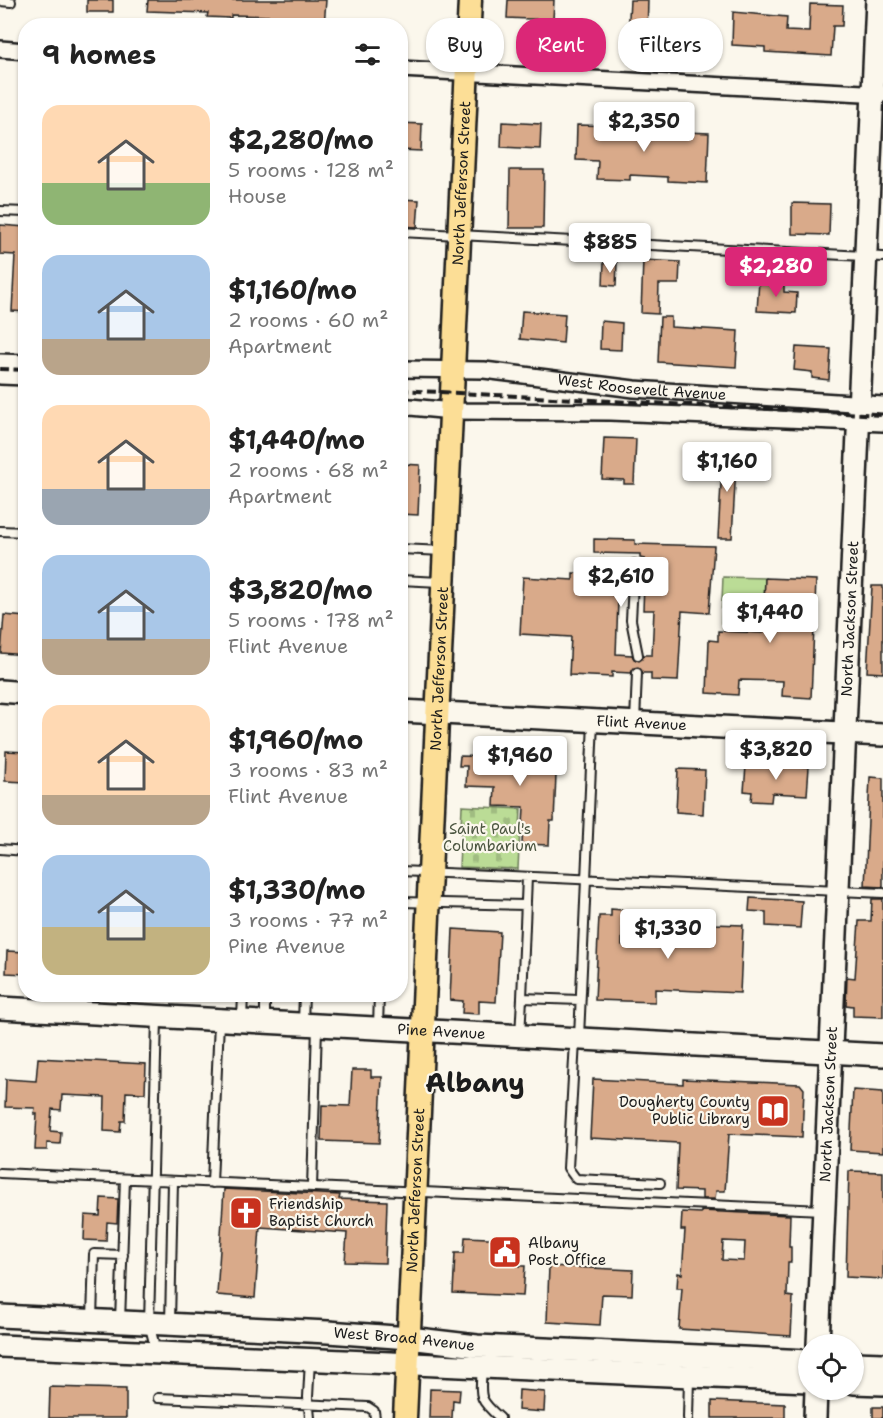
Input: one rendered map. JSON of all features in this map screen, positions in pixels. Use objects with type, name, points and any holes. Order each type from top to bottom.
[{"type":"main road","name":"North Jefferson Street","points":[[405,1418],[470,0]]},
{"type":"main road","name":"North Jackson Street","points":[[818,1334],[860,413],[875,256],[877,0]]},
{"type":"main road","points":[[0,691],[18,692]]},
{"type":"main road","name":"Flint Avenue","points":[[408,711],[883,735]]},
{"type":"main road","name":"Pine Avenue","points":[[0,1008],[883,1055]]},
{"type":"main road","name":"West Broad Avenue","points":[[0,1316],[409,1338],[690,1366],[798,1380]]},
{"type":"main road","name":"West Broad Avenue","points":[[0,1346],[482,1367],[690,1366],[798,1361]]},
{"type":"main road","points":[[864,1363],[883,1364]]},
{"type":"main road","points":[[864,1383],[883,1384]]},
{"type":"main road","points":[[815,1418],[816,1400]]},
{"type":"street","points":[[0,50],[18,51]]},
{"type":"street","points":[[408,69],[878,94]]},
{"type":"street","points":[[0,362],[18,363]]},
{"type":"street","name":"West Roosevelt Avenue","points":[[408,369],[484,370],[634,389],[860,413],[883,423]]},
{"type":"street","points":[[0,375],[18,376]]},
{"type":"street","name":"West Roosevelt Avenue","points":[[408,407],[452,411],[860,413],[883,405]]},
{"type":"lane","points":[[0,1],[11,2]]},
{"type":"lane","points":[[0,211],[18,212]]},
{"type":"lane","points":[[408,232],[875,256]]},
{"type":"lane","points":[[0,531],[18,532]]},
{"type":"lane","points":[[408,549],[446,551]]},
{"type":"lane","points":[[634,564],[631,620],[638,655]]},
{"type":"lane","points":[[408,580],[445,582]]},
{"type":"lane","points":[[635,723],[638,673]]},
{"type":"lane","points":[[594,721],[580,1000],[568,1168],[576,1179],[660,1183]]},
{"type":"lane","points":[[0,849],[18,850]]},
{"type":"lane","points":[[408,872],[883,893]]},
{"type":"lane","points":[[520,1036],[527,877]]},
{"type":"lane","points":[[408,903],[526,905]]},
{"type":"lane","points":[[522,998],[580,1000]]},
{"type":"lane","points":[[242,1021],[243,1002]]},
{"type":"lane","points":[[265,1002],[265,1023]]},
{"type":"lane","points":[[306,1002],[310,1025],[312,1187]]},
{"type":"lane","points":[[378,1029],[379,1002]]},
{"type":"lane","points":[[157,1017],[152,1180],[159,1324]]},
{"type":"lane","points":[[212,1182],[220,1020]]},
{"type":"lane","points":[[0,1173],[824,1210]]},
{"type":"lane","points":[[120,1322],[125,1179]]},
{"type":"lane","points":[[156,1352],[173,1181]]},
{"type":"lane","points":[[92,1320],[94,1254],[123,1255]]},
{"type":"lane","points":[[310,1358],[308,1406],[310,1418]]},
{"type":"lane","points":[[688,1418],[690,1366]]},
{"type":"lane","points":[[482,1367],[480,1396],[486,1407],[500,1418]]},
{"type":"lane","points":[[158,1398],[368,1407],[375,1411],[375,1418]]},
{"type":"green space","points":[[723,577],[765,578],[763,624],[721,623]]},
{"type":"green space","name":"Saint Paul's Columbarium","points":[[462,806],[521,809],[518,869],[459,867]]},
{"type":"building","points":[[87,0],[113,0],[113,12],[87,12]]},
{"type":"building","points":[[148,0],[326,0],[325,18],[231,15],[231,18],[207,17],[208,13],[147,11]]},
{"type":"building","points":[[508,0],[554,0],[553,18],[507,18]]},
{"type":"building","points":[[630,0],[648,0],[648,18],[629,18]]},
{"type":"building","points":[[810,4],[843,5],[842,26],[833,26],[831,56],[765,52],[765,47],[732,45],[733,12],[787,17],[786,31],[809,32]]},
{"type":"building","points":[[502,122],[541,124],[540,149],[501,147]]},
{"type":"building","points":[[408,123],[422,124],[421,151],[408,150]]},
{"type":"building","points":[[577,125],[663,127],[662,131],[709,133],[707,183],[668,181],[668,177],[630,175],[630,180],[597,179],[598,161],[576,160]]},
{"type":"building","points":[[510,170],[544,170],[543,228],[509,228]]},
{"type":"building","points":[[408,199],[419,200],[417,227],[408,226]]},
{"type":"building","points":[[792,203],[830,204],[829,235],[792,234]]},
{"type":"building","points":[[0,225],[18,226],[18,311],[12,311],[15,255],[0,254]]},
{"type":"building","points":[[643,260],[680,262],[679,284],[659,284],[658,314],[641,313]]},
{"type":"building","points":[[604,262],[617,263],[616,286],[603,285]]},
{"type":"building","points":[[759,280],[784,281],[784,292],[797,293],[796,313],[757,311]]},
{"type":"building","points":[[522,311],[565,314],[563,343],[520,339]]},
{"type":"building","points":[[660,317],[671,317],[671,327],[738,331],[736,367],[658,362]]},
{"type":"building","points":[[601,321],[622,323],[621,350],[600,349]]},
{"type":"building","points":[[796,347],[831,349],[829,380],[812,378],[812,372],[794,370]]},
{"type":"building","points":[[604,438],[636,439],[634,484],[624,484],[624,480],[602,479]]},
{"type":"building","points":[[723,447],[737,448],[732,538],[718,538]]},
{"type":"building","points":[[408,464],[420,465],[418,515],[408,514]]},
{"type":"building","points":[[594,539],[635,540],[635,544],[714,546],[709,613],[682,611],[678,681],[651,680],[651,673],[643,673],[638,667],[634,668],[631,673],[612,672],[612,677],[569,675],[571,637],[520,634],[523,577],[573,580],[573,573],[619,574],[616,654],[632,655],[639,661],[644,655],[652,655],[654,610],[643,610],[645,559],[640,558],[640,554],[594,553]]},
{"type":"building","points":[[765,578],[816,580],[811,698],[782,696],[783,681],[739,680],[738,695],[707,693],[709,640],[718,641],[718,631],[763,633]]},
{"type":"building","points":[[872,586],[883,586],[883,673],[867,672]]},
{"type":"building","points":[[4,615],[18,616],[18,654],[1,653]]},
{"type":"building","points":[[496,750],[557,752],[554,821],[550,821],[549,845],[522,844],[524,807],[494,806],[495,787],[466,786],[467,766],[459,766],[460,756],[495,757]]},
{"type":"building","points":[[6,751],[18,752],[18,782],[5,781]]},
{"type":"building","points":[[765,762],[809,767],[807,795],[772,793],[771,802],[751,801],[752,792],[744,791],[746,766],[765,767]]},
{"type":"building","points":[[678,769],[705,770],[703,814],[676,812]]},
{"type":"building","points":[[870,777],[883,778],[883,887],[865,886]]},
{"type":"building","points":[[750,898],[802,901],[800,928],[766,926],[766,912],[749,911]]},
{"type":"building","points":[[872,899],[883,899],[883,1017],[853,1016],[853,1006],[846,1005],[847,977],[855,978],[859,921],[871,921]]},
{"type":"building","points":[[611,909],[623,910],[622,945],[654,946],[655,937],[672,938],[672,930],[685,930],[686,915],[713,916],[713,924],[743,925],[740,993],[655,989],[655,1002],[595,1000],[599,916],[611,916]]},
{"type":"building","points":[[453,929],[500,932],[496,1002],[479,1001],[479,1014],[462,1013],[463,1001],[450,1000]]},
{"type":"building","points":[[7,951],[18,952],[18,974],[6,973]]},
{"type":"building","points":[[38,1058],[146,1064],[145,1093],[126,1092],[125,1121],[121,1121],[120,1132],[104,1131],[105,1097],[62,1095],[61,1110],[52,1109],[50,1131],[61,1132],[60,1144],[47,1143],[47,1150],[35,1150],[37,1114],[34,1114],[35,1108],[5,1107],[6,1079],[36,1081]]},
{"type":"building","points":[[352,1070],[371,1070],[371,1077],[382,1077],[379,1143],[321,1141],[322,1105],[350,1106]]},
{"type":"building","points":[[593,1079],[683,1084],[683,1079],[800,1084],[804,1089],[802,1137],[729,1134],[725,1191],[716,1191],[715,1199],[702,1199],[702,1191],[676,1190],[678,1143],[590,1138]]},
{"type":"building","points":[[853,1090],[883,1092],[883,1152],[850,1150]]},
{"type":"building","points":[[849,1171],[883,1172],[883,1279],[846,1277]]},
{"type":"building","points":[[224,1189],[340,1195],[339,1199],[387,1201],[385,1263],[345,1262],[347,1233],[260,1227],[255,1298],[217,1295]]},
{"type":"building","points":[[101,1198],[118,1199],[117,1223],[107,1222],[106,1241],[84,1240],[85,1215],[100,1216]]},
{"type":"building","points":[[701,1211],[790,1215],[791,1262],[788,1262],[787,1296],[793,1297],[791,1336],[679,1329],[682,1288],[677,1288],[678,1273],[682,1274],[685,1230],[681,1230],[682,1212],[701,1213]],"holes":[[[723,1241],[745,1242],[744,1261],[722,1260]]]},
{"type":"building","points":[[465,1237],[510,1239],[509,1255],[520,1256],[520,1266],[525,1266],[523,1296],[453,1293],[455,1253],[464,1253]]},
{"type":"building","points":[[549,1266],[633,1270],[632,1295],[602,1294],[600,1325],[547,1322]]},
{"type":"building","points":[[50,1387],[126,1389],[126,1418],[49,1418]]},
{"type":"building","points":[[430,1389],[460,1390],[459,1401],[453,1400],[452,1418],[429,1418]]},
{"type":"building","points":[[519,1390],[545,1392],[544,1412],[518,1410]]},
{"type":"building","points":[[712,1401],[785,1404],[785,1418],[712,1418]]},
{"type":"building","points":[[873,1407],[883,1407],[883,1418],[873,1418]]},
{"type":"railway","points":[[0,369],[18,370]]},
{"type":"railway","points":[[408,390],[883,415]]},
{"type":"place","name":"Dougherty County Public Library","points":[[773,1111]]},
{"type":"place","name":"Friendship Baptist Church","points":[[246,1213]]},
{"type":"place","name":"Albany Post Office","points":[[505,1252]]},
{"type":"district","name":"Albany","points":[[475,1083]]}]
